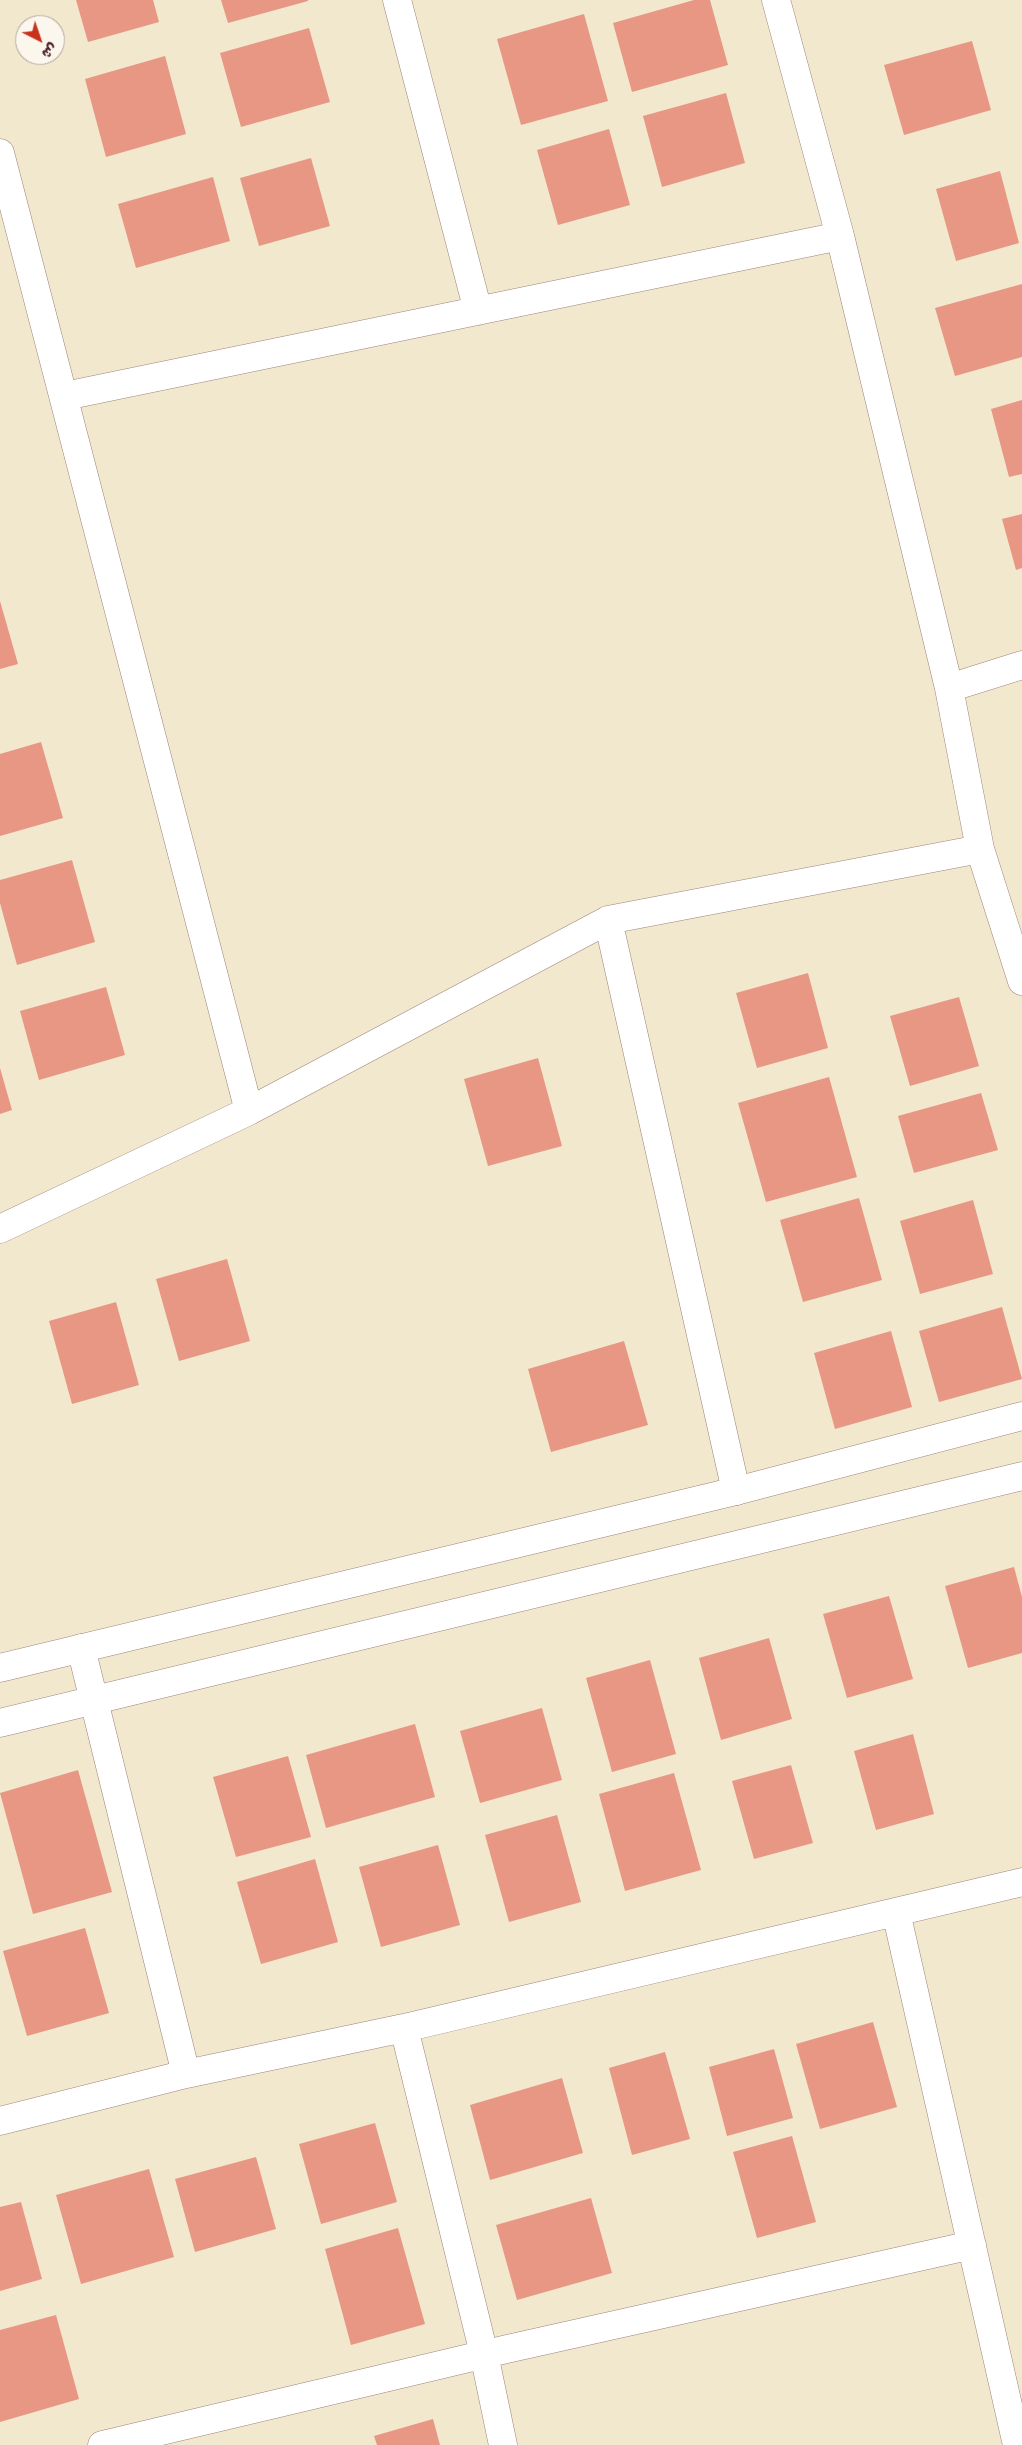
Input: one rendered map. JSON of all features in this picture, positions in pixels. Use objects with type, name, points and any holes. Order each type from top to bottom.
[{"type":"street","points":[[397,0],[478,311]]},
{"type":"street","points":[[776,0],[840,236],[949,688],[980,849],[1022,981]]},
{"type":"street","points":[[0,153],[65,396],[248,1111]]},
{"type":"street","points":[[65,396],[840,236]]},
{"type":"street","points":[[949,688],[1022,665]]},
{"type":"street","points":[[0,1229],[248,1111],[608,920],[980,849]]},
{"type":"street","points":[[608,920],[736,1491]]},
{"type":"street","points":[[0,1668],[736,1491],[1022,1416]]},
{"type":"street","points":[[0,1723],[1022,1476]]},
{"type":"street","points":[[81,1648],[96,1701],[186,2074]]},
{"type":"street","points":[[0,2121],[186,2074],[404,2028],[1022,1882]]},
{"type":"street","points":[[896,1912],[1018,2445]]},
{"type":"street","points":[[404,2028],[484,2354],[503,2445]]},
{"type":"street","points":[[102,2445],[484,2354],[972,2246]]},
{"type":"building","points":[[76,0],[153,0],[159,22],[88,42]]},
{"type":"building","points":[[221,0],[308,0],[308,1],[228,23]]},
{"type":"building","points":[[694,0],[710,0],[728,65],[632,92],[613,23]]},
{"type":"building","points":[[584,14],[608,101],[521,125],[497,39]]},
{"type":"building","points":[[309,28],[330,102],[241,127],[220,53]]},
{"type":"building","points":[[972,41],[991,110],[904,135],[884,65]]},
{"type":"building","points":[[165,56],[186,134],[106,157],[85,79]]},
{"type":"building","points":[[726,93],[745,163],[662,187],[643,116]]},
{"type":"building","points":[[609,129],[630,205],[558,225],[537,150]]},
{"type":"building","points":[[311,158],[330,226],[259,246],[240,178]]},
{"type":"building","points":[[1000,171],[1019,243],[956,261],[936,189]]},
{"type":"building","points":[[213,177],[230,241],[136,268],[118,204]]},
{"type":"building","points":[[1022,284],[1022,357],[955,376],[935,308]]},
{"type":"building","points":[[1022,400],[1022,474],[1009,477],[991,409]]},
{"type":"building","points":[[1022,514],[1022,568],[1016,570],[1002,519]]},
{"type":"building","points":[[0,601],[18,664],[0,669]]},
{"type":"building","points":[[41,742],[63,818],[0,836],[0,754]]},
{"type":"building","points":[[72,860],[95,942],[17,965],[0,903],[0,880]]},
{"type":"building","points":[[808,973],[828,1048],[757,1068],[736,993]]},
{"type":"building","points":[[106,987],[125,1055],[39,1080],[20,1011]]},
{"type":"building","points":[[959,997],[979,1066],[910,1086],[890,1016]]},
{"type":"building","points":[[538,1058],[562,1146],[488,1166],[464,1079]]},
{"type":"building","points":[[0,1068],[12,1110],[0,1114]]},
{"type":"building","points":[[829,1077],[857,1177],[766,1202],[738,1103]]},
{"type":"building","points":[[981,1093],[998,1150],[914,1173],[898,1116]]},
{"type":"building","points":[[859,1198],[882,1280],[803,1302],[780,1220]]},
{"type":"building","points":[[973,1200],[993,1274],[920,1294],[900,1221]]},
{"type":"building","points":[[227,1259],[250,1341],[179,1361],[156,1279]]},
{"type":"building","points":[[116,1302],[139,1385],[72,1404],[49,1321]]},
{"type":"building","points":[[1002,1307],[1022,1379],[939,1402],[919,1331]]},
{"type":"building","points":[[891,1331],[912,1407],[835,1429],[814,1353]]},
{"type":"building","points":[[624,1341],[648,1425],[551,1452],[528,1369]]},
{"type":"building","points":[[1014,1567],[1022,1597],[1022,1653],[968,1668],[945,1586]]},
{"type":"building","points":[[889,1596],[913,1679],[847,1698],[823,1614]]},
{"type":"building","points":[[769,1638],[792,1719],[721,1740],[699,1658]]},
{"type":"building","points":[[650,1660],[676,1754],[612,1772],[586,1678]]},
{"type":"building","points":[[542,1708],[562,1780],[480,1803],[460,1731]]},
{"type":"building","points":[[415,1724],[435,1797],[326,1828],[306,1755]]},
{"type":"building","points":[[913,1734],[934,1814],[876,1830],[854,1751]]},
{"type":"building","points":[[288,1756],[311,1837],[236,1857],[213,1777]]},
{"type":"building","points":[[791,1765],[813,1843],[754,1859],[732,1781]]},
{"type":"building","points":[[78,1770],[112,1892],[33,1914],[0,1793]]},
{"type":"building","points":[[674,1773],[701,1870],[625,1891],[599,1794]]},
{"type":"building","points":[[557,1815],[581,1902],[509,1922],[485,1835]]},
{"type":"building","points":[[438,1845],[460,1925],[381,1947],[359,1867]]},
{"type":"building","points":[[315,1859],[338,1942],[261,1964],[237,1882]]},
{"type":"building","points":[[85,1928],[109,2013],[27,2036],[3,1951]]},
{"type":"building","points":[[873,2022],[897,2107],[820,2129],[796,2044]]},
{"type":"building","points":[[774,2049],[793,2118],[727,2136],[709,2067]]},
{"type":"building","points":[[665,2052],[690,2139],[632,2155],[609,2068]]},
{"type":"building","points":[[562,2078],[583,2153],[490,2180],[470,2105]]},
{"type":"building","points":[[375,2123],[397,2202],[321,2224],[299,2144]]},
{"type":"building","points":[[792,2136],[816,2222],[757,2238],[733,2152]]},
{"type":"building","points":[[256,2157],[276,2229],[195,2252],[175,2179]]},
{"type":"building","points":[[149,2169],[174,2257],[81,2284],[56,2195]]},
{"type":"building","points":[[591,2198],[612,2273],[517,2300],[496,2225]]},
{"type":"building","points":[[21,2202],[42,2279],[0,2291],[0,2207]]},
{"type":"building","points":[[398,2228],[425,2324],[351,2345],[325,2249]]},
{"type":"building","points":[[56,2315],[79,2399],[0,2422],[0,2330]]},
{"type":"building","points":[[433,2419],[440,2445],[377,2445],[374,2436]]}]
